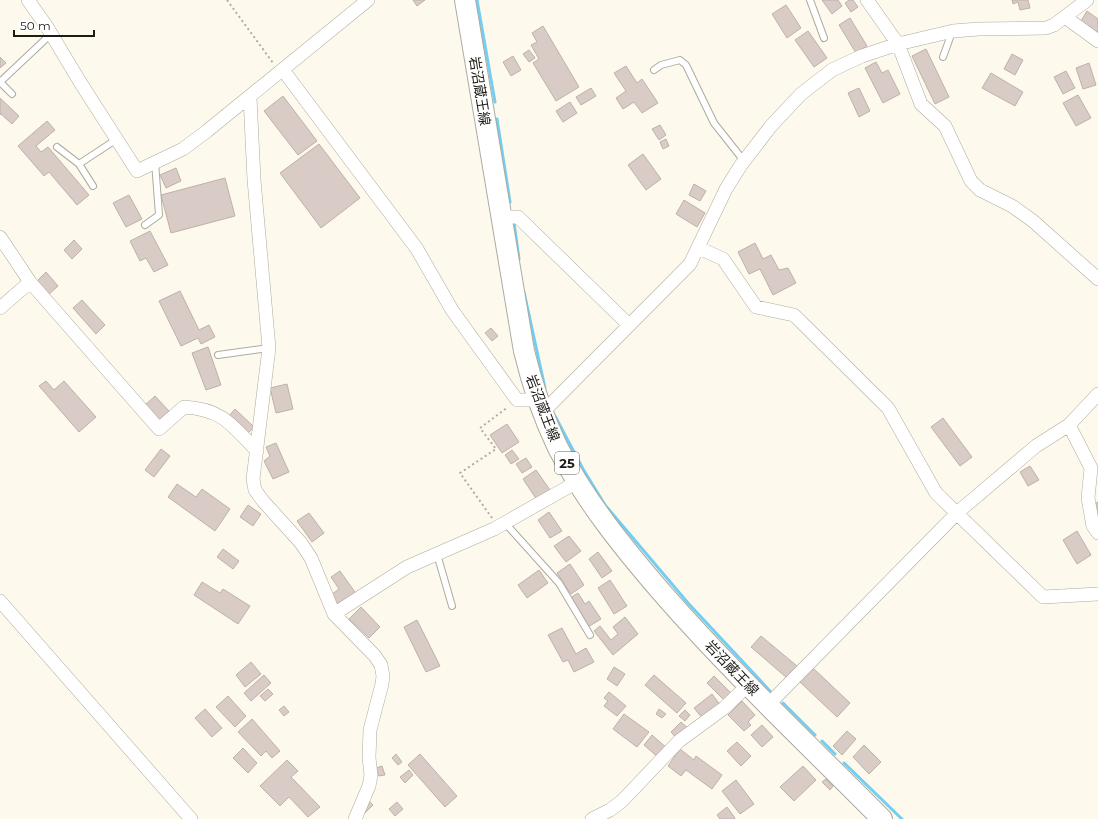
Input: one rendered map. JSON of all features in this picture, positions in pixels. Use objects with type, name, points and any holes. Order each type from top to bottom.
[{"type":"main road","name":"岩沼蔵王線","points":[[465,0],[524,351],[532,384],[558,447],[577,482],[605,522],[643,570],[693,628],[748,686],[882,819]]},
{"type":"street","points":[[28,0],[137,171],[183,149],[250,97],[368,0]]},
{"type":"street","points":[[867,0],[898,44],[922,104],[945,126],[971,182],[980,190],[1012,206],[1033,221],[1098,279]]},
{"type":"street","points":[[282,71],[417,249],[452,310],[517,400],[541,406],[629,325],[690,264],[726,189],[744,160],[771,126],[801,94],[832,70],[862,56],[898,44],[952,31],[979,29],[1038,29],[1054,25],[1068,10],[1087,0]]},
{"type":"street","points":[[1068,10],[1098,41]]},
{"type":"street","points":[[250,97],[254,180],[269,348],[253,479],[255,490],[301,543],[311,558],[334,614],[375,656],[381,665],[383,676],[370,730],[370,781],[355,819]]},
{"type":"street","points":[[501,217],[518,217],[629,325]]},
{"type":"street","points":[[0,237],[30,282],[159,429],[184,407],[197,408],[224,418],[257,451]]},
{"type":"street","points":[[699,248],[723,258],[756,307],[794,316],[888,408],[936,493],[958,512],[1043,597],[1098,594]]},
{"type":"street","points":[[0,308],[30,282]]},
{"type":"street","points":[[768,705],[958,512],[1036,446],[1069,425],[1098,394]]},
{"type":"street","points":[[1069,425],[1091,468],[1088,498],[1093,526],[1098,533]]},
{"type":"street","points":[[334,614],[407,567],[501,525],[577,482]]},
{"type":"street","points":[[0,601],[191,819]]},
{"type":"street","points":[[592,819],[610,810],[622,801],[679,741],[724,708],[748,686]]},
{"type":"lane","points":[[810,0],[824,38]]},
{"type":"lane","points":[[943,57],[952,31]]},
{"type":"lane","points":[[12,94],[0,82],[51,34]]},
{"type":"lane","points":[[654,70],[661,65],[680,60],[686,65],[714,122],[744,160]]},
{"type":"lane","points":[[79,164],[117,139]]},
{"type":"lane","points":[[57,147],[79,164],[93,186]]},
{"type":"lane","points":[[145,225],[159,215],[155,162]]},
{"type":"lane","points":[[218,355],[269,348]]},
{"type":"lane","points":[[501,525],[559,583],[590,635]]},
{"type":"lane","points":[[437,554],[452,606]]},
{"type":"path","points":[[227,0],[282,71]]},
{"type":"path","points":[[501,525],[460,473],[496,449],[480,428],[517,400]]},
{"type":"building","points":[[413,0],[425,0],[417,6]]},
{"type":"building","points":[[822,0],[838,0],[842,6],[832,14]]},
{"type":"building","points":[[849,0],[853,0],[858,7],[851,12],[845,3]]},
{"type":"building","points":[[1012,0],[1028,0],[1030,8],[1020,10],[1018,2],[1013,4]]},
{"type":"building","points":[[786,5],[801,28],[787,38],[772,14]]},
{"type":"building","points":[[1087,11],[1098,19],[1098,33],[1081,21]]},
{"type":"building","points":[[850,18],[867,46],[856,53],[839,25]]},
{"type":"building","points":[[543,26],[579,87],[556,101],[533,63],[539,59],[531,45],[537,42],[532,33]]},
{"type":"building","points":[[808,31],[827,58],[814,67],[795,40]]},
{"type":"building","points":[[926,49],[949,97],[935,104],[912,56]]},
{"type":"building","points":[[529,50],[535,58],[529,62],[523,54]]},
{"type":"building","points":[[1012,54],[1023,60],[1015,75],[1004,69]]},
{"type":"building","points":[[513,56],[521,70],[511,76],[503,62]]},
{"type":"building","points":[[0,57],[6,63],[0,68]]},
{"type":"building","points":[[876,62],[882,73],[888,70],[900,94],[883,103],[865,68]]},
{"type":"building","points":[[1089,63],[1096,85],[1083,89],[1076,68]]},
{"type":"building","points":[[626,66],[637,83],[642,79],[658,103],[642,113],[634,102],[623,109],[616,98],[626,91],[614,73]]},
{"type":"building","points":[[1066,71],[1075,88],[1063,94],[1054,77]]},
{"type":"building","points":[[991,73],[1023,92],[1015,106],[982,88]]},
{"type":"building","points":[[591,88],[596,96],[581,105],[576,97]]},
{"type":"building","points":[[859,88],[870,111],[859,117],[848,93]]},
{"type":"building","points":[[1078,95],[1091,118],[1076,126],[1063,103]]},
{"type":"building","points":[[283,96],[317,141],[298,155],[264,111]]},
{"type":"building","points":[[0,98],[19,116],[12,124],[1,114],[0,115]]},
{"type":"building","points":[[570,102],[577,113],[563,122],[556,111]]},
{"type":"building","points":[[47,121],[55,130],[36,146],[41,152],[48,147],[89,195],[77,205],[49,172],[44,176],[18,146]]},
{"type":"building","points":[[660,125],[666,135],[659,140],[652,129]]},
{"type":"building","points":[[666,139],[669,146],[663,149],[660,142]]},
{"type":"building","points":[[319,144],[360,198],[321,228],[280,173]]},
{"type":"building","points":[[643,154],[661,179],[646,190],[628,165]]},
{"type":"building","points":[[176,168],[181,181],[166,188],[160,175]]},
{"type":"building","points":[[225,178],[235,216],[171,233],[161,195]]},
{"type":"building","points":[[694,184],[706,191],[700,201],[689,195]]},
{"type":"building","points":[[129,195],[142,219],[126,227],[113,203]]},
{"type":"building","points":[[684,200],[705,213],[697,227],[676,214]]},
{"type":"building","points":[[150,231],[168,265],[154,272],[146,258],[140,261],[130,241]]},
{"type":"building","points":[[74,240],[82,249],[72,259],[64,250]]},
{"type":"building","points":[[755,243],[763,259],[771,255],[779,270],[788,268],[796,283],[773,295],[760,269],[749,274],[738,252]]},
{"type":"building","points":[[46,272],[58,286],[48,295],[36,282]]},
{"type":"building","points":[[180,291],[199,330],[209,325],[215,337],[201,344],[198,338],[181,346],[159,301]]},
{"type":"building","points":[[82,300],[105,325],[96,334],[73,308]]},
{"type":"building","points":[[491,328],[498,336],[492,341],[485,333]]},
{"type":"building","points":[[208,347],[221,385],[206,390],[192,353]]},
{"type":"building","points":[[46,381],[54,390],[64,381],[96,417],[79,432],[39,386]]},
{"type":"building","points":[[287,384],[293,409],[276,413],[270,388]]},
{"type":"building","points":[[155,396],[169,411],[158,421],[144,406]]},
{"type":"building","points":[[235,409],[254,427],[247,434],[228,417]]},
{"type":"building","points":[[943,418],[972,457],[960,466],[931,427]]},
{"type":"building","points":[[507,424],[519,442],[502,453],[490,435]]},
{"type":"building","points":[[276,443],[289,472],[273,479],[264,461],[270,456],[266,447]]},
{"type":"building","points":[[161,449],[170,456],[154,477],[145,470]]},
{"type":"building","points":[[512,450],[519,459],[511,464],[505,455]]},
{"type":"building","points":[[526,458],[532,467],[522,473],[516,464]]},
{"type":"building","points":[[1030,466],[1039,480],[1028,486],[1020,472]]},
{"type":"building","points":[[536,470],[550,490],[537,500],[523,479]]},
{"type":"building","points":[[177,484],[196,497],[202,489],[230,509],[215,531],[168,497]]},
{"type":"building","points":[[1098,502],[1098,520],[1092,505]]},
{"type":"building","points":[[248,505],[261,514],[253,526],[240,517]]},
{"type":"building","points":[[549,512],[562,531],[550,538],[538,520]]},
{"type":"building","points":[[309,513],[324,533],[312,542],[297,521]]},
{"type":"building","points":[[1077,531],[1091,555],[1077,564],[1063,540]]},
{"type":"building","points":[[569,536],[581,551],[566,562],[554,546]]},
{"type":"building","points":[[223,549],[239,561],[233,569],[217,557]]},
{"type":"building","points":[[598,552],[612,571],[602,578],[589,559]]},
{"type":"building","points":[[570,564],[584,585],[571,594],[557,573]]},
{"type":"building","points":[[539,570],[548,583],[527,598],[518,585]]},
{"type":"building","points":[[340,571],[357,595],[339,607],[331,595],[339,589],[331,577]]},
{"type":"building","points":[[610,580],[627,606],[614,614],[598,588]]},
{"type":"building","points":[[202,582],[220,593],[223,589],[250,606],[238,624],[194,595]]},
{"type":"building","points":[[578,593],[585,604],[589,601],[601,619],[588,627],[570,598]]},
{"type":"building","points":[[361,607],[380,627],[369,638],[349,619]]},
{"type":"building","points":[[625,617],[638,634],[613,655],[594,631],[600,626],[611,640],[618,634],[613,627]]},
{"type":"building","points":[[417,620],[440,666],[426,672],[404,627]]},
{"type":"building","points":[[562,628],[576,654],[586,648],[594,662],[574,672],[568,660],[563,662],[548,635]]},
{"type":"building","points":[[761,636],[797,666],[787,678],[751,647]]},
{"type":"building","points":[[251,662],[261,674],[245,687],[236,675]]},
{"type":"building","points":[[614,667],[625,674],[617,686],[607,679]]},
{"type":"building","points":[[813,668],[850,703],[837,717],[800,682]]},
{"type":"building","points":[[264,675],[271,683],[251,701],[244,693]]},
{"type":"building","points":[[654,675],[686,703],[677,713],[645,685]]},
{"type":"building","points":[[714,676],[733,695],[726,702],[707,683]]},
{"type":"building","points":[[268,689],[273,694],[265,701],[260,696]]},
{"type":"building","points":[[609,692],[626,706],[617,716],[604,706],[608,701],[604,698]]},
{"type":"building","points":[[712,694],[721,706],[704,720],[694,708]]},
{"type":"building","points":[[228,696],[246,716],[235,727],[216,707]]},
{"type":"building","points":[[742,701],[755,715],[748,722],[751,725],[744,731],[728,715]]},
{"type":"building","points":[[284,706],[289,712],[284,716],[279,710]]},
{"type":"building","points":[[205,709],[222,728],[212,737],[195,718]]},
{"type":"building","points":[[659,709],[666,714],[662,718],[656,714]]},
{"type":"building","points":[[685,710],[690,715],[685,721],[679,716]]},
{"type":"building","points":[[624,714],[649,732],[637,747],[613,729]]},
{"type":"building","points":[[252,719],[280,751],[272,758],[266,751],[261,756],[238,732]]},
{"type":"building","points":[[681,722],[689,729],[678,740],[671,732]]},
{"type":"building","points":[[762,725],[773,737],[762,747],[751,735]]},
{"type":"building","points":[[847,731],[856,739],[842,755],[833,746]]},
{"type":"building","points":[[652,735],[668,749],[660,759],[644,745]]},
{"type":"building","points":[[737,742],[751,756],[741,766],[727,751]]},
{"type":"building","points":[[864,745],[881,762],[869,774],[853,757]]},
{"type":"building","points":[[243,748],[257,763],[248,773],[233,758]]},
{"type":"building","points":[[680,749],[694,760],[696,756],[722,775],[712,789],[686,770],[681,776],[668,766]]},
{"type":"building","points":[[396,754],[402,762],[398,765],[392,758]]},
{"type":"building","points":[[420,754],[457,796],[445,807],[408,765]]},
{"type":"building","points":[[287,760],[298,771],[291,777],[320,807],[308,817],[289,797],[280,806],[260,786]]},
{"type":"building","points":[[382,766],[385,775],[379,776],[376,768]]},
{"type":"building","points":[[803,766],[816,780],[794,801],[780,787]]},
{"type":"building","points":[[409,770],[413,775],[405,783],[400,777]]},
{"type":"building","points":[[826,779],[833,786],[830,790],[822,782]]},
{"type":"building","points":[[736,780],[754,804],[740,814],[722,791]]},
{"type":"building","points":[[369,801],[373,805],[364,814]]},
{"type":"building","points":[[397,802],[403,809],[395,816],[389,809]]},
{"type":"building","points":[[727,807],[735,818],[720,819],[717,815]]},
{"type":"waterway","points":[[477,0],[495,102]]},
{"type":"waterway","points":[[497,119],[510,202]]},
{"type":"waterway","points":[[514,223],[519,259]]},
{"type":"waterway","points":[[524,292],[545,388]]},
{"type":"waterway","points":[[555,416],[583,469],[605,505],[688,603],[770,691]]},
{"type":"waterway","points":[[783,703],[815,735]]},
{"type":"waterway","points":[[822,741],[835,754]]},
{"type":"waterway","points":[[844,763],[902,819]]}]
